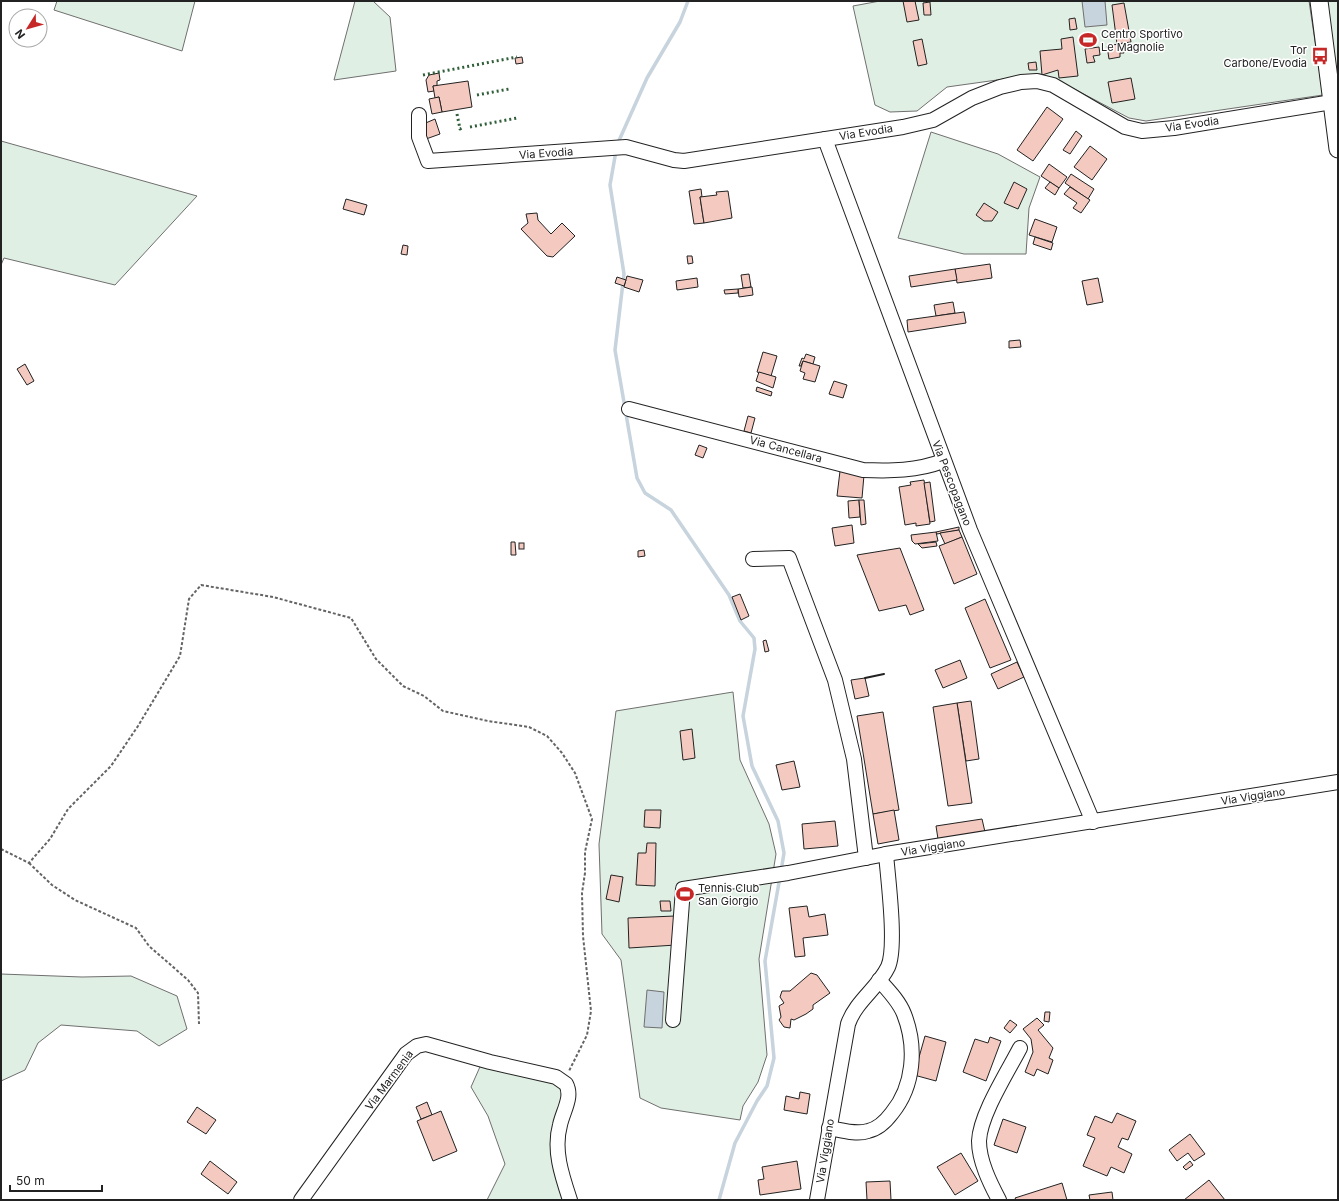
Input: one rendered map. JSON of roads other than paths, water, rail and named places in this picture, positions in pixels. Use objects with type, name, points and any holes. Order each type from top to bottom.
[{"type":"main road","points":[[1319,1],[1338,149]]},
{"type":"street","name":"Via Evodia","points":[[419,115],[419,137],[428,161],[626,147],[674,160],[684,161],[903,127],[933,120],[972,98],[1000,87],[1037,81],[1052,86],[1125,127],[1142,131],[1174,128],[1332,102]]},
{"type":"street","name":"Via Pescopagano","points":[[825,139],[943,461],[970,530],[1093,822]]},
{"type":"street","name":"Via Cancellara","points":[[629,409],[863,470],[891,471],[914,469],[943,461]]},
{"type":"street","points":[[754,559],[789,558],[830,666],[835,680],[854,759],[866,858]]},
{"type":"street","name":"Via Viggiano","points":[[818,1200],[829,1128],[848,1024],[856,1008],[889,965],[892,952],[886,854],[1338,782]]},
{"type":"street","points":[[673,1020],[683,889],[766,876],[886,854]]},
{"type":"street","points":[[829,1128],[857,1132],[872,1130],[889,1117],[901,1102],[908,1087],[911,1059],[907,1022],[896,1000],[879,980]]},
{"type":"street","name":"Via Marmenia","points":[[301,1200],[406,1054],[417,1046],[430,1045],[490,1062],[564,1080],[568,1086],[569,1096],[559,1128],[557,1149],[570,1200]]},
{"type":"street","points":[[999,1200],[982,1160],[979,1143],[980,1131],[1020,1048]]},
{"type":"waterway","points":[[617,145],[647,78],[680,22],[688,1]]},
{"type":"waterway","points":[[616,151],[610,185],[624,274],[615,350],[637,478],[645,493],[671,510],[729,595],[740,621],[754,638],[755,649],[743,716],[752,766],[778,821],[784,853],[781,871]]},
{"type":"waterway","points":[[719,1200],[735,1143],[757,1101],[767,1086],[774,1058],[765,961],[780,877]]},
{"type":"place","name":"Centro Sportivo Le Magnolie","points":[[1088,40]]},
{"type":"place","name":"Tor Carbone/Evodia","points":[[1320,56]]},
{"type":"place","name":"Tennis Club San Giorgio","points":[[685,894]]}]
